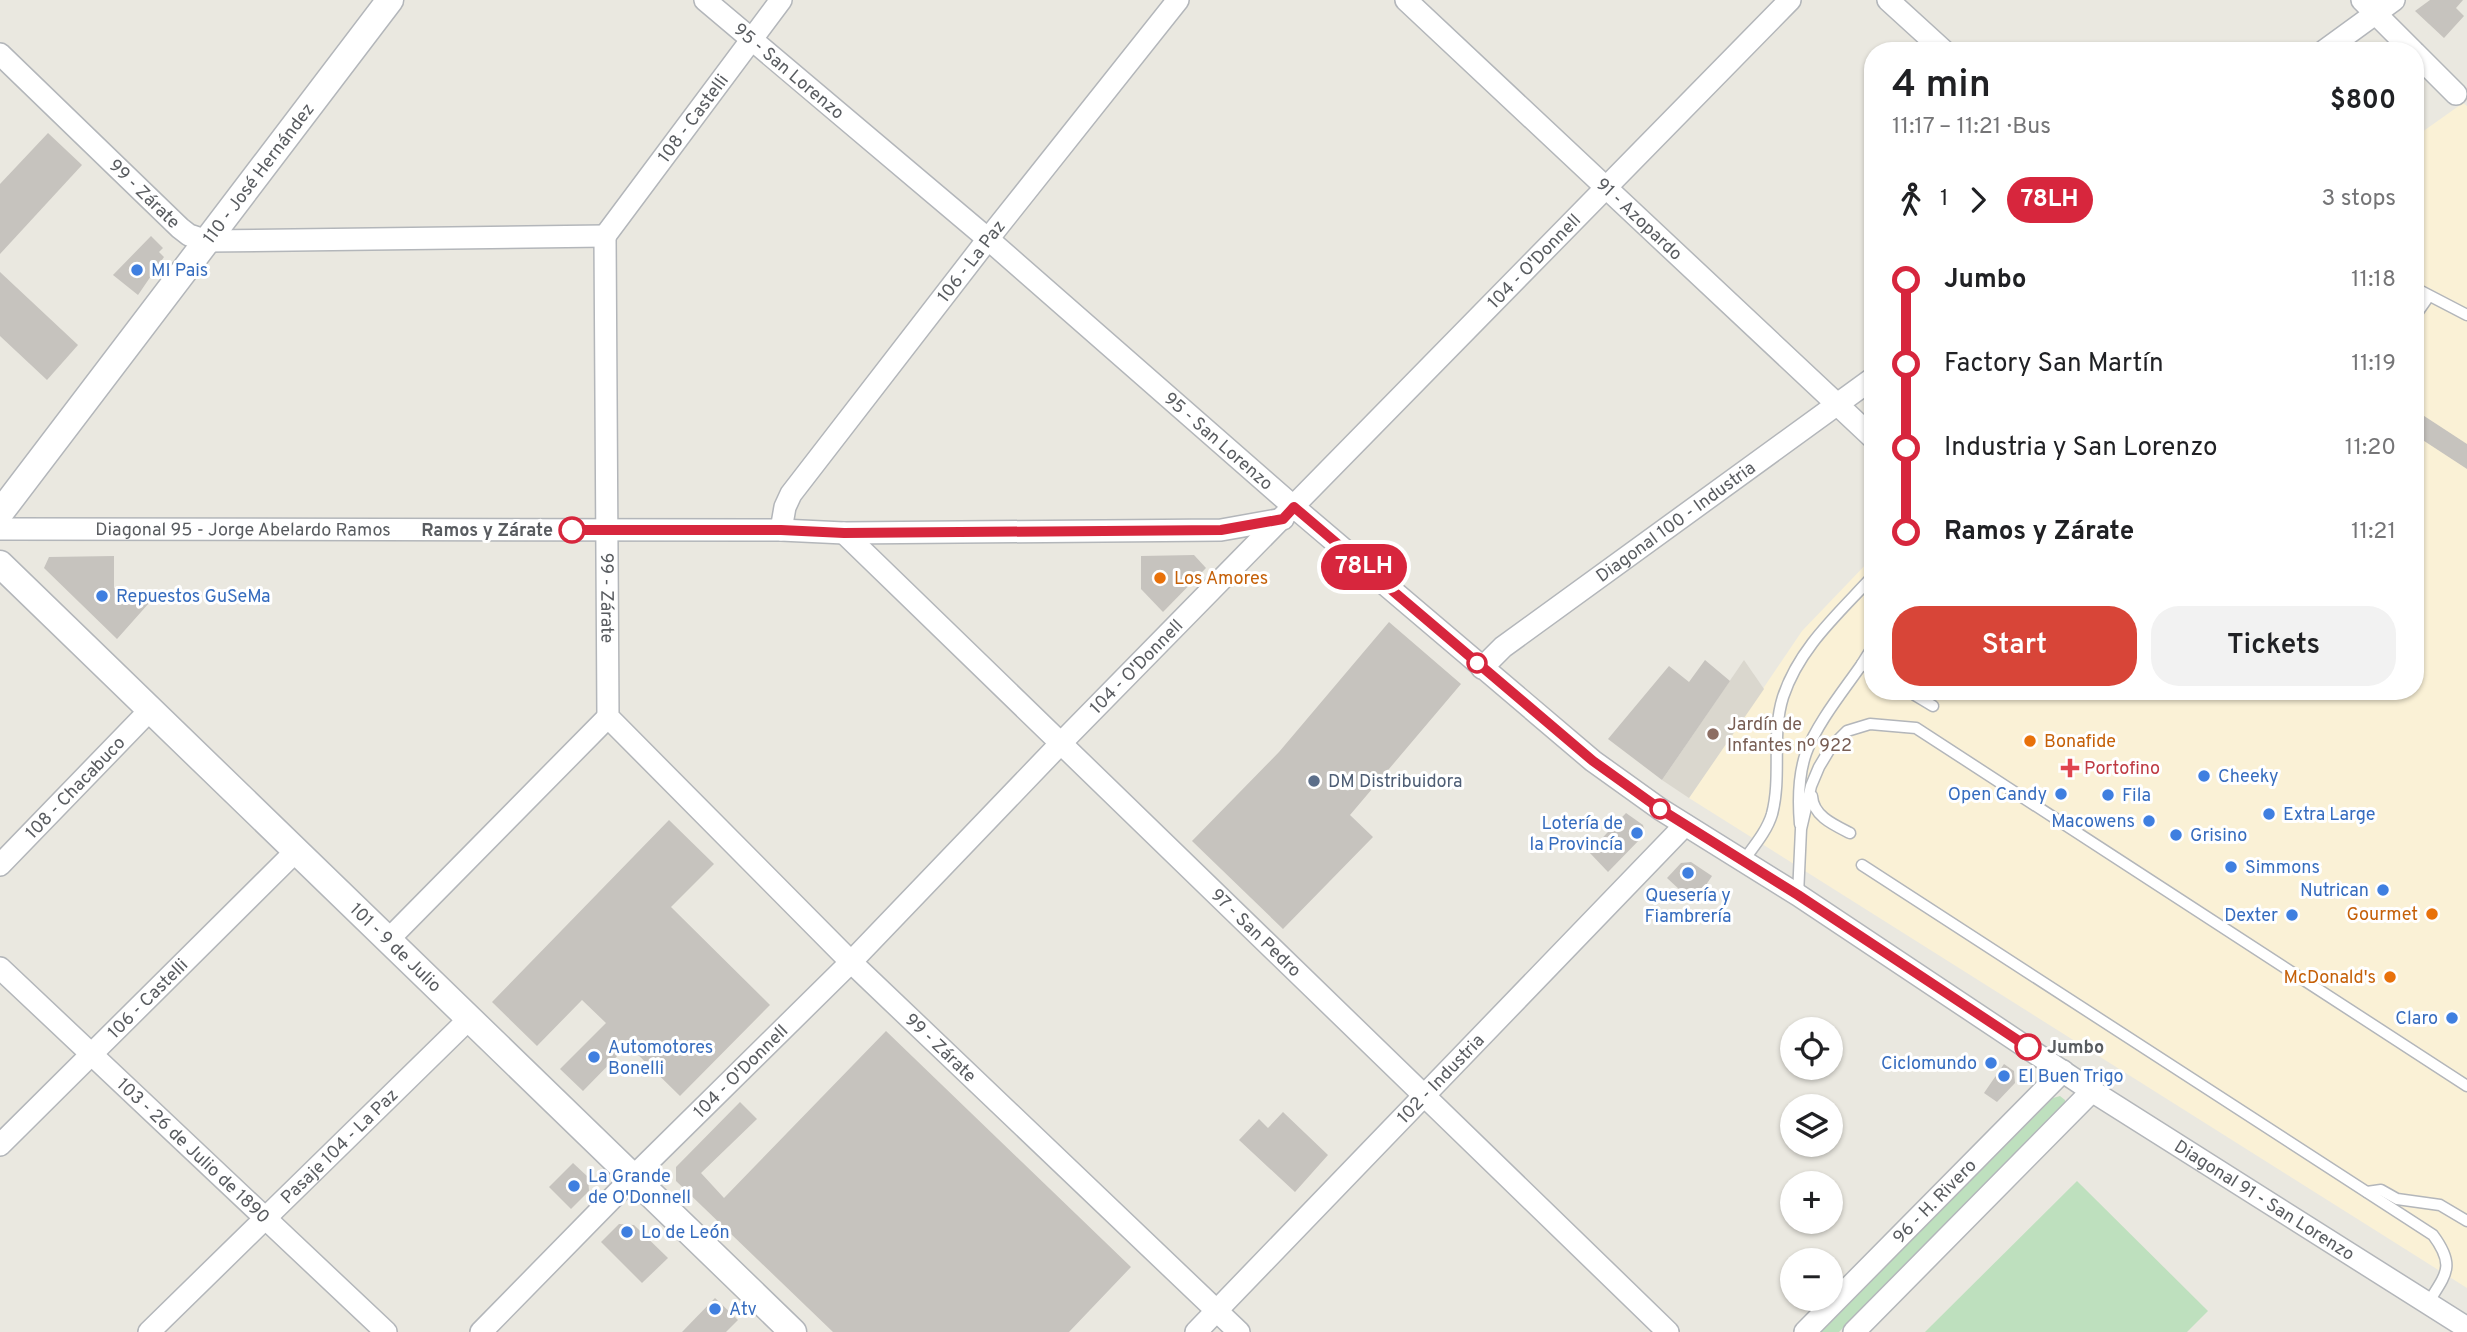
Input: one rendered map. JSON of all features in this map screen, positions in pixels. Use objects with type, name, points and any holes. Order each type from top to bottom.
[{"type":"street","name":"110 - José Hernández","points":[[0,513],[390,0]]},
{"type":"street","name":"95 - San Lorenzo","points":[[705,0],[988,239],[1289,513],[1482,667],[1593,761],[1660,809],[1798,895],[2063,1071]]},
{"type":"street","name":"108 - Castelli","points":[[605,236],[781,0]]},
{"type":"street","name":"106 - La Paz","points":[[781,530],[785,507],[791,494],[988,239],[1178,0]]},
{"type":"street","name":"91 - Azopardo","points":[[1406,0],[1864,430]]},
{"type":"street","name":"104 - O'Donnell","points":[[481,1332],[851,962],[1062,742],[1790,0]]},
{"type":"street","points":[[1888,0],[1934,42]]},
{"type":"street","points":[[2333,42],[2369,7],[2394,0]]},
{"type":"street","points":[[2369,7],[2404,42]]},
{"type":"street","name":"99 - Zárate","points":[[0,54],[180,228],[207,241],[605,236],[608,717],[851,962],[1239,1332]]},
{"type":"street","points":[[2424,62],[2456,94]]},
{"type":"street","name":"Diagonal 100 - Industria","points":[[1482,667],[1503,647],[1864,385]]},
{"type":"street","name":"Diagonal 95 - Jorge Abelardo Ramos","points":[[0,529],[781,530],[844,533],[1221,530],[1289,513]]},
{"type":"street","name":"97 - San Pedro","points":[[844,533],[1668,1332]]},
{"type":"street","name":"101 - 9 de Julio","points":[[0,564],[793,1332]]},
{"type":"street","name":"108 - Chacabuco","points":[[0,865],[150,709]]},
{"type":"street","points":[[389,939],[608,717]]},
{"type":"street","name":"102 - Industria","points":[[1195,1332],[1685,825]]},
{"type":"street","name":"106 - Castelli","points":[[0,1145],[296,851]]},
{"type":"street","name":"103 - 26 de Julio de 1890","points":[[0,968],[386,1332]]},
{"type":"street","name":"Pasaje 104 - La Paz","points":[[149,1332],[470,1018]]},
{"type":"street","name":"Diagonal 91 - San Lorenzo","points":[[2063,1071],[2466,1325]]},
{"type":"street","name":"96 - H. Rivero","points":[[1805,1332],[2063,1071]]},
{"type":"street","name":"96 - H. Rivero","points":[[1854,1332],[2092,1091]]},
{"type":"lane","points":[[2424,294],[2467,316]]},
{"type":"lane","points":[[2424,302],[2428,296]]},
{"type":"lane","points":[[1744,860],[1771,817],[1776,790],[1776,732],[1783,698],[1798,662],[1822,631],[1864,586]]},
{"type":"lane","points":[[1798,895],[1801,829],[1798,805],[1800,776],[1806,751],[1864,661]]},
{"type":"lane","points":[[1923,700],[1933,706]]},
{"type":"lane","points":[[1801,829],[1811,786],[1819,767],[1831,747],[1847,731],[1870,724],[1916,728],[2467,1086]]},
{"type":"lane","points":[[1811,786],[1812,803],[1818,813],[1850,833]]},
{"type":"lane","points":[[1862,865],[2433,1236],[2446,1253],[2446,1274],[2428,1303]]},
{"type":"lane","points":[[2367,1192],[2381,1190],[2397,1199],[2440,1205],[2467,1221]]},
{"type":"shaded area","points":[[2463,103],[2467,106],[2467,1288],[1689,798],[1802,631],[1864,566],[1864,700],[2424,700],[2424,131]]},
{"type":"shaded area","name":"Jardín de Infantes nº 922","points":[[1744,660],[1764,689],[1689,798],[1662,780]]},
{"type":"green space","points":[[2060,1096],[2065,1100],[2065,1105],[1839,1332],[1821,1332],[1843,1311],[2053,1098]]},
{"type":"green space","points":[[2077,1181],[2208,1311],[2187,1332],[1925,1332]]},
{"type":"building","points":[[2430,0],[2463,0],[2456,8],[2464,16],[2444,38],[2415,11]]},
{"type":"building","points":[[48,133],[82,165],[0,254],[0,184]]},
{"type":"building","name":"MI Pais","points":[[151,236],[163,248],[159,252],[164,257],[138,295],[113,275]]},
{"type":"building","points":[[0,272],[78,345],[47,380],[0,336]]},
{"type":"building","points":[[2424,416],[2467,444],[2467,469],[2424,441]]},
{"type":"building","points":[[1194,555],[1206,568],[1163,612],[1141,589],[1141,556]]},
{"type":"building","name":"Repuestos GuSeMa","points":[[114,556],[114,588],[149,603],[117,639],[44,568],[49,557]]},
{"type":"building","name":"DM Distribuidora","points":[[1389,622],[1461,684],[1350,815],[1373,837],[1283,929],[1192,841],[1279,752]]},
{"type":"building","points":[[1705,660],[1730,681],[1662,780],[1608,739],[1669,666],[1689,682]]},
{"type":"building","points":[[1626,813],[1643,825],[1645,834],[1608,872],[1589,852]]},
{"type":"building","points":[[669,820],[714,864],[671,907],[770,1005],[680,1096],[628,1045],[583,1091],[560,1069],[606,1023],[582,1000],[537,1046],[492,1002]]},
{"type":"building","points":[[1691,862],[1712,876],[1694,903],[1667,878],[1681,863]]},
{"type":"building","points":[[886,1031],[1131,1267],[1069,1332],[833,1332],[676,1181],[676,1167],[740,1102],[757,1119],[701,1173],[724,1198]]},
{"type":"building","points":[[2004,1064],[2014,1071],[2015,1083],[1997,1102],[1984,1093]]},
{"type":"building","points":[[1283,1112],[1328,1155],[1295,1192],[1239,1140],[1259,1119],[1268,1128]]},
{"type":"building","points":[[573,1163],[588,1177],[589,1191],[571,1209],[549,1187]]},
{"type":"building","points":[[619,1224],[634,1225],[668,1258],[642,1283],[601,1242]]},
{"type":"building","name":"Atv","points":[[715,1298],[738,1320],[726,1332],[682,1332]]},
{"type":"bus line","name":"78LH","points":[[572,530],[781,530],[844,533],[1221,530],[1283,519],[1294,507],[1593,761],[1660,809],[1744,860],[2028,1047]]},
{"type":"place","name":"MI Pais","points":[[137,270]]},
{"type":"place","name":"Ramos y Zárate","points":[[572,530]]},
{"type":"place","name":"Los Amores","points":[[1160,578]]},
{"type":"place","name":"Repuestos GuSeMa","points":[[102,596]]},
{"type":"place","name":"Jardín de Infantes nº 922","points":[[1713,734]]},
{"type":"place","name":"Bonafide","points":[[2030,741]]},
{"type":"place","name":"Portofino","points":[[2070,768]]},
{"type":"place","name":"Cheeky","points":[[2204,776]]},
{"type":"place","name":"DM Distribuidora","points":[[1314,781]]},
{"type":"place","name":"Open Candy","points":[[2061,794]]},
{"type":"place","name":"Fila","points":[[2108,795]]},
{"type":"place","name":"Extra Large","points":[[2269,814]]},
{"type":"place","name":"Macowens","points":[[2149,821]]},
{"type":"place","name":"Lotería de la Provincía","points":[[1637,833]]},
{"type":"place","name":"Grisino","points":[[2176,835]]},
{"type":"place","name":"Simmons","points":[[2231,867]]},
{"type":"place","name":"Quesería y Fiambrería","points":[[1688,873]]},
{"type":"place","name":"Nutrican","points":[[2383,890]]},
{"type":"place","name":"Gourmet","points":[[2432,914]]},
{"type":"place","name":"Dexter","points":[[2292,915]]},
{"type":"place","name":"McDonald's","points":[[2390,977]]},
{"type":"place","name":"Claro","points":[[2452,1018]]},
{"type":"place","name":"Jumbo","points":[[2028,1047]]},
{"type":"place","name":"Automotores Bonelli","points":[[594,1057]]},
{"type":"place","name":"Ciclomundo","points":[[1991,1063]]},
{"type":"place","name":"El Buen Trigo","points":[[2004,1076]]},
{"type":"place","name":"La Grande de O'Donnell","points":[[574,1186]]},
{"type":"place","name":"Lo de León","points":[[627,1232]]},
{"type":"place","name":"Atv","points":[[715,1309]]}]
